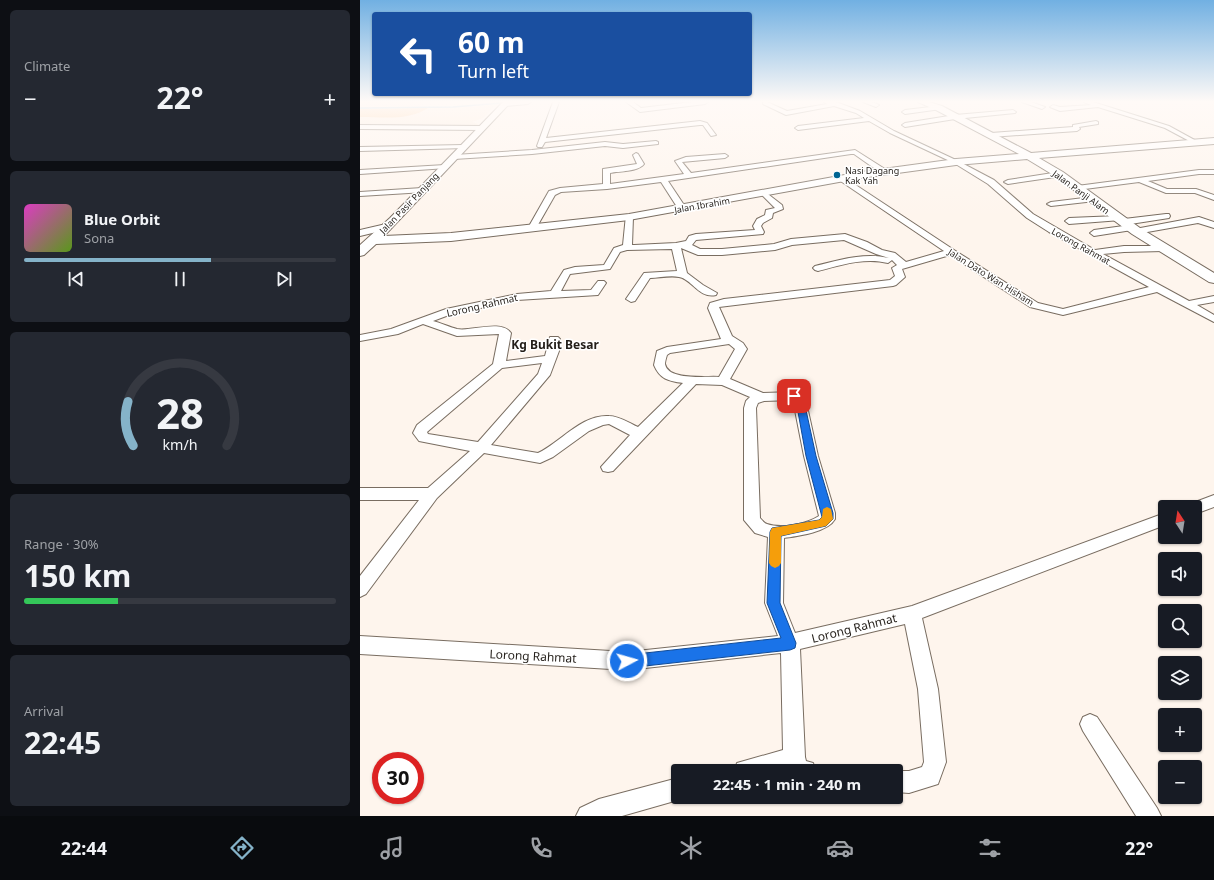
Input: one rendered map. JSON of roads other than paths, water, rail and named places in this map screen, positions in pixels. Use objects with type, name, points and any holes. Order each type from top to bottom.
[{"type":"main road","name":"Jalan Pasir Panjang","points":[[360,252],[470,140]]},
{"type":"main road","name":"Jalan Panji Alam","points":[[1002,140],[1054,172],[1127,225],[1214,279]]},
{"type":"main road","name":"Jalan Ibrahim","points":[[373,240],[451,237],[628,217],[842,178],[956,162],[1214,141]]},
{"type":"street","points":[[539,150],[543,140]]},
{"type":"street","name":"Lorong Rahmat","points":[[909,140],[956,162],[992,182],[1039,222],[1214,319]]},
{"type":"street","points":[[1192,140],[1197,143]]},
{"type":"street","points":[[454,157],[532,152],[539,150],[605,144],[623,146],[656,143]]},
{"type":"street","points":[[360,150],[463,147]]},
{"type":"street","points":[[532,228],[554,191],[607,187],[853,152],[884,171]]},
{"type":"street","points":[[607,187],[606,171],[639,166],[641,164],[636,155]]},
{"type":"street","points":[[689,176],[678,161],[690,158],[724,156]]},
{"type":"street","points":[[360,172],[445,167]]},
{"type":"street","points":[[1028,171],[1054,172]]},
{"type":"street","points":[[1008,182],[1054,172]]},
{"type":"street","points":[[1076,188],[1199,172],[1214,172]]},
{"type":"street","points":[[360,179],[437,175]]},
{"type":"street","name":"Jalan Dato Wan Hisham","points":[[842,178],[951,252],[1034,305],[1063,312],[1159,288]]},
{"type":"street","points":[[663,179],[682,208]]},
{"type":"street","points":[[1140,180],[1166,191],[1196,191],[1214,198]]},
{"type":"street","points":[[360,194],[422,190]]},
{"type":"street","points":[[554,294],[566,273],[571,271],[601,269],[608,267],[617,250],[627,247],[634,248],[681,245],[689,243],[692,238],[696,237],[760,232],[757,226],[760,221],[769,216],[769,212],[779,209],[779,207],[764,193]]},
{"type":"street","points":[[1051,204],[1092,199]]},
{"type":"street","points":[[1094,233],[1166,216]]},
{"type":"street","points":[[627,247],[628,217]]},
{"type":"street","points":[[1069,222],[1127,225],[1199,220],[1214,225]]},
{"type":"street","points":[[360,233],[386,227]]},
{"type":"street","points":[[681,245],[698,252],[722,252],[775,247],[791,242],[845,237],[864,244],[879,252],[892,255],[903,264]]},
{"type":"street","points":[[681,245],[682,274]]},
{"type":"street","points":[[1094,253],[1124,249],[1163,248]]},
{"type":"street","points":[[723,381],[741,349],[739,345],[727,338],[713,308],[714,305],[724,302],[893,283],[900,277],[897,268],[903,264],[951,252]]},
{"type":"street","points":[[818,268],[834,263],[876,258],[903,264]]},
{"type":"street","points":[[631,298],[647,275],[682,274],[689,278],[702,290],[712,293]]},
{"type":"street","name":"Lorong Rahmat","points":[[360,338],[394,332],[450,311],[517,297],[594,293],[601,283]]},
{"type":"street","points":[[1189,304],[1214,299]]},
{"type":"street","points":[[424,322],[457,333],[503,331],[505,333],[499,364]]},
{"type":"street","points":[[727,338],[725,342],[717,344],[667,350],[661,353],[658,364],[667,375],[680,380],[723,381],[763,397]]},
{"type":"street","points":[[360,589],[432,494],[480,449],[544,375],[550,359],[554,339]]},
{"type":"street","points":[[550,359],[499,364],[422,428],[420,433],[424,438],[480,449],[540,458],[551,454],[591,424],[600,421],[610,420],[638,434]]},
{"type":"street","points":[[608,467],[638,434],[692,381]]},
{"type":"street","points":[[763,397],[799,397],[811,456],[827,513],[827,519],[822,523],[784,532],[776,532],[761,529],[752,520],[750,408],[752,401],[763,397]]},
{"type":"street","points":[[360,494],[432,494]]},
{"type":"street","points":[[1202,505],[1214,501]]},
{"type":"street","name":"Lorong Rahmat","points":[[360,645],[627,661],[790,643],[912,614],[1158,522]]},
{"type":"street","points":[[776,532],[774,603],[790,643],[800,764]]},
{"type":"street","points":[[903,781],[909,782],[930,776],[935,762],[928,689],[912,614]]},
{"type":"street","points":[[1090,724],[1149,816]]},
{"type":"street","points":[[588,816],[599,810],[671,791]]},
{"type":"place","name":"Nasi Dagang Kak Yah","points":[[837,175]]},
{"type":"district","name":"Kg Bukit Besar","points":[[555,344]]}]
